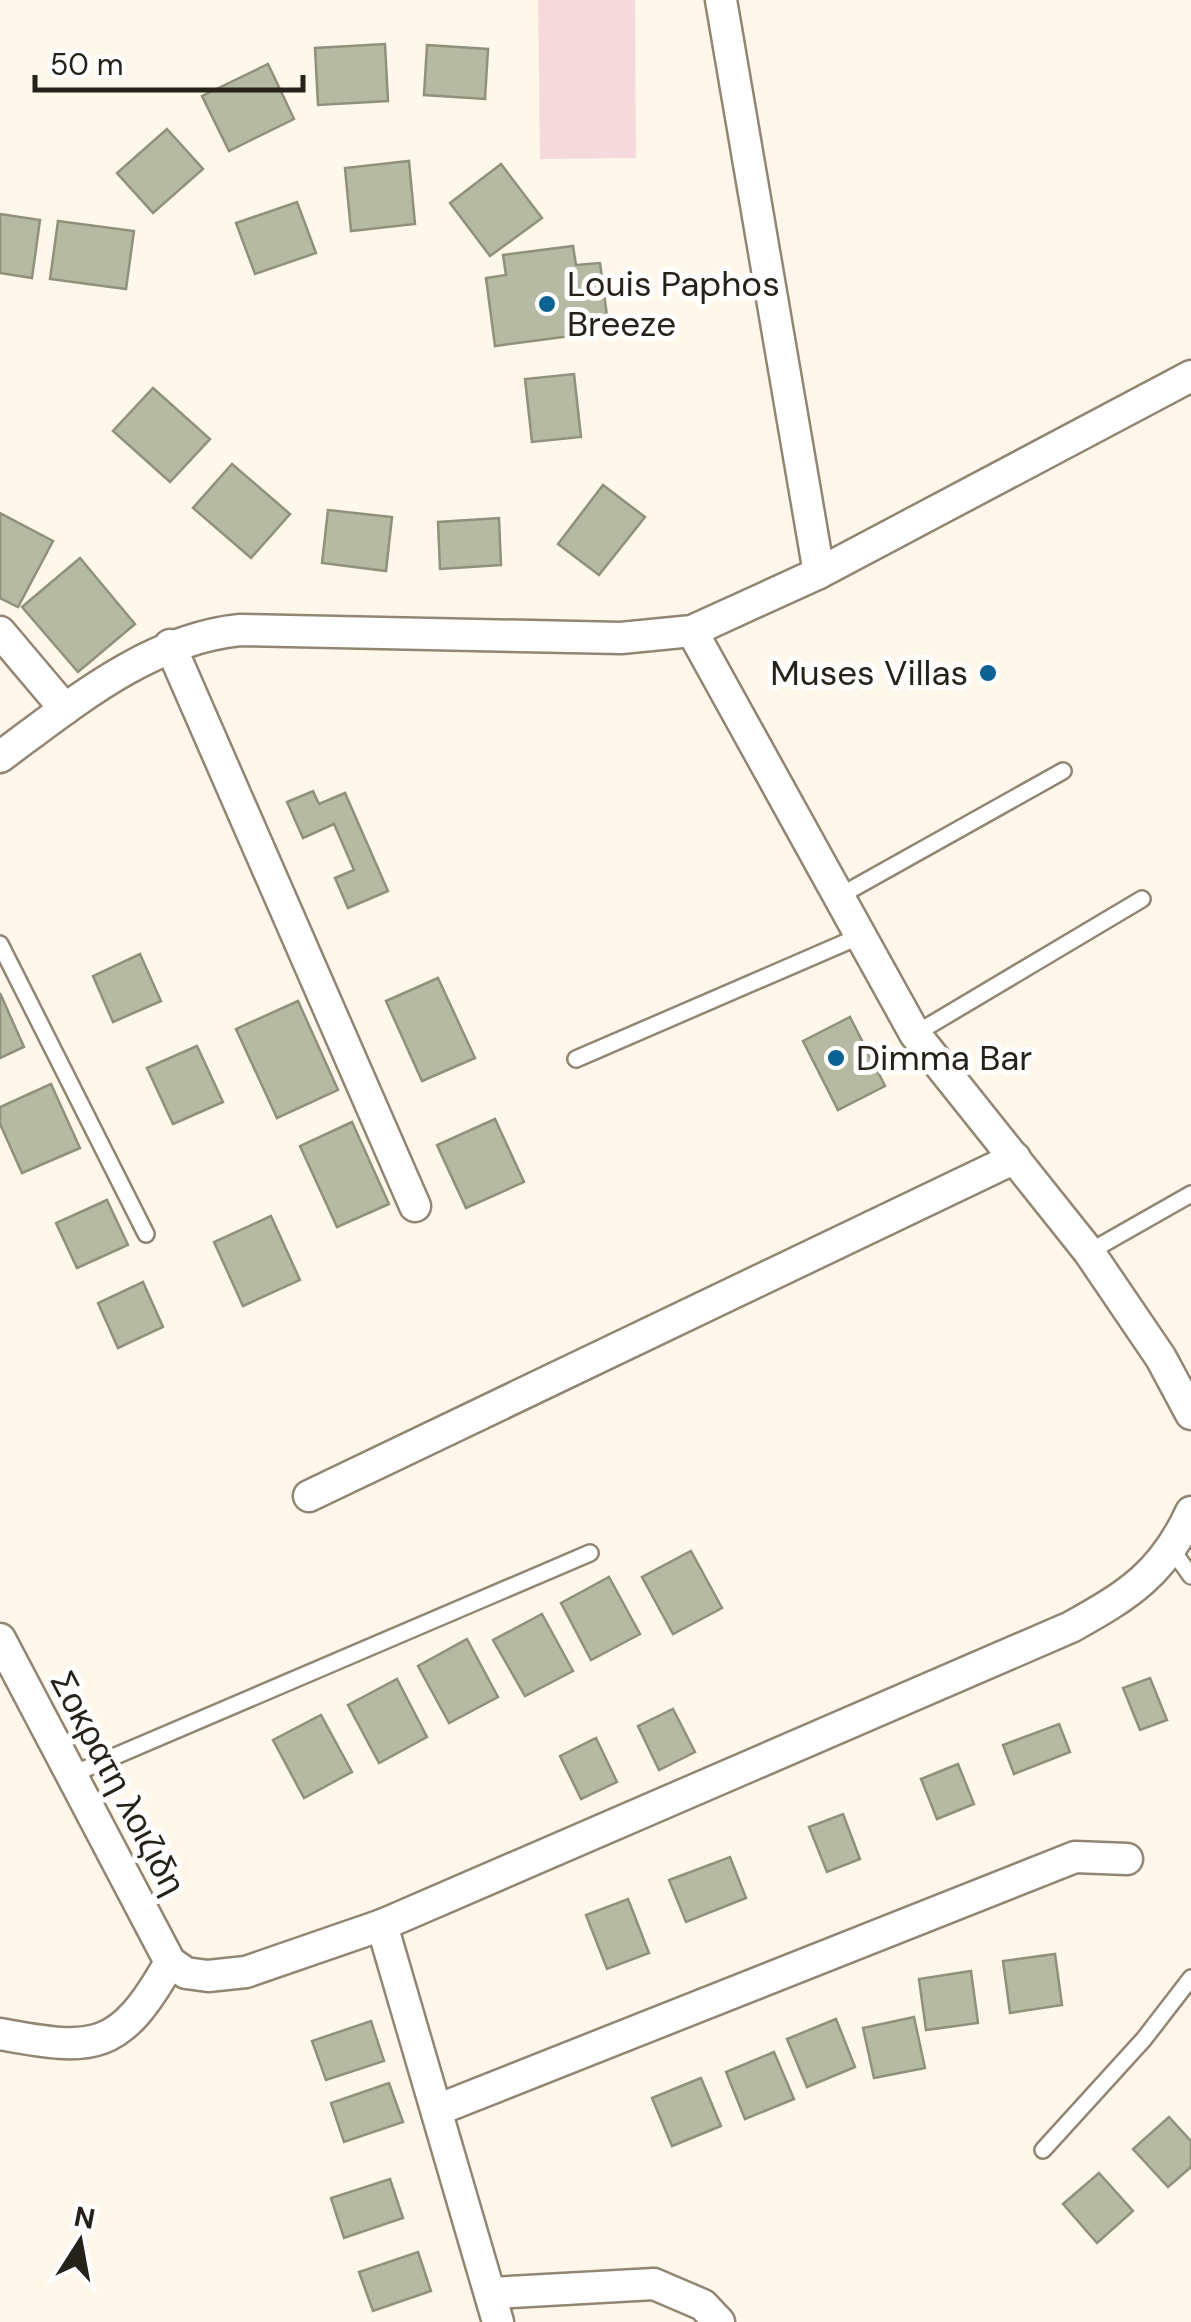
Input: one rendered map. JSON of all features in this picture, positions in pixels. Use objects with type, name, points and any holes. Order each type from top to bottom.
[{"type":"street","points":[[721,0],[818,572]]},
{"type":"street","points":[[0,757],[65,709],[170,645],[207,633],[240,630],[621,638],[692,631],[818,572],[1191,376]]},
{"type":"street","points":[[692,631],[836,898],[915,1034],[1089,1252],[1161,1358],[1191,1414]]},
{"type":"street","points":[[0,632],[65,709]]},
{"type":"street","points":[[170,645],[414,1206]]},
{"type":"street","points":[[309,1496],[1016,1158]]},
{"type":"street","points":[[0,2034],[88,2045],[112,2034],[147,2003],[170,1962],[186,1973],[208,1976],[246,1972],[382,1925],[1072,1627],[1114,1604],[1173,1551],[1191,1512]]},
{"type":"street","name":"Σοκρατη λοιζιδη","points":[[0,1639],[170,1962]]},
{"type":"street","points":[[437,2110],[1076,1857],[1127,1859]]},
{"type":"street","points":[[382,1925],[495,2307],[654,2284],[703,2305],[719,2322]]},
{"type":"lane","points":[[836,898],[1063,771]]},
{"type":"lane","points":[[915,1034],[1142,900]]},
{"type":"lane","points":[[576,1059],[858,937]]},
{"type":"lane","points":[[0,944],[146,1234]]},
{"type":"lane","points":[[1089,1252],[1191,1194]]},
{"type":"lane","points":[[1173,1551],[1191,1576]]},
{"type":"lane","points":[[71,1774],[590,1553]]},
{"type":"lane","points":[[1043,2150],[1144,2038],[1191,1978]]},
{"type":"shaded area","points":[[538,0],[635,0],[636,158],[540,159]]},
{"type":"building","points":[[385,44],[388,101],[318,105],[315,48]]},
{"type":"building","points":[[427,45],[488,49],[485,99],[424,95]]},
{"type":"building","points":[[268,64],[294,119],[229,151],[202,96]]},
{"type":"building","points":[[167,129],[203,169],[153,213],[117,173]]},
{"type":"building","points":[[409,161],[415,224],[351,231],[345,168]]},
{"type":"building","points":[[501,164],[542,218],[490,256],[450,203]]},
{"type":"building","points":[[297,202],[316,253],[255,274],[236,223]]},
{"type":"building","points":[[0,214],[40,220],[32,278],[0,273]]},
{"type":"building","points":[[58,221],[134,231],[126,289],[50,279]]},
{"type":"building","name":"Louis Paphos Breeze","points":[[573,246],[576,265],[600,263],[609,331],[495,346],[486,278],[506,275],[503,255]]},
{"type":"building","points":[[574,374],[581,437],[532,442],[525,379]]},
{"type":"building","points":[[153,388],[210,439],[170,482],[113,431]]},
{"type":"building","points":[[232,464],[290,514],[251,558],[193,508]]},
{"type":"building","points":[[603,485],[645,517],[599,575],[558,544]]},
{"type":"building","points":[[328,510],[392,517],[386,571],[322,563]]},
{"type":"building","points":[[0,513],[53,541],[18,607],[0,598]]},
{"type":"building","points":[[499,518],[501,565],[440,569],[438,522]]},
{"type":"building","points":[[80,558],[135,624],[78,672],[22,607]]},
{"type":"building","points":[[313,791],[319,804],[345,793],[388,891],[348,908],[335,878],[354,870],[334,824],[303,838],[287,802]]},
{"type":"building","points":[[140,954],[161,1001],[113,1022],[93,976]]},
{"type":"building","points":[[438,978],[475,1058],[422,1081],[386,1001]]},
{"type":"building","points":[[0,993],[24,1047],[0,1058]]},
{"type":"building","points":[[298,1001],[338,1090],[277,1118],[236,1029]]},
{"type":"building","points":[[850,1017],[885,1086],[838,1110],[803,1041]]},
{"type":"building","points":[[197,1046],[223,1102],[173,1124],[147,1068]]},
{"type":"building","points":[[51,1084],[80,1148],[22,1173],[0,1124],[0,1107]]},
{"type":"building","points":[[495,1119],[524,1182],[466,1208],[437,1145]]},
{"type":"building","points":[[352,1122],[389,1204],[337,1227],[300,1146]]},
{"type":"building","points":[[107,1200],[128,1245],[77,1268],[56,1223]]},
{"type":"building","points":[[271,1216],[300,1280],[243,1306],[214,1242]]},
{"type":"building","points":[[143,1282],[163,1327],[118,1348],[98,1303]]},
{"type":"building","points":[[691,1551],[722,1608],[673,1634],[642,1577]]},
{"type":"building","points":[[609,1577],[640,1634],[591,1660],[561,1603]]},
{"type":"building","points":[[542,1614],[573,1671],[525,1696],[493,1640]]},
{"type":"building","points":[[467,1639],[498,1697],[449,1723],[418,1666]]},
{"type":"building","points":[[1150,1678],[1167,1720],[1140,1730],[1123,1688]]},
{"type":"building","points":[[397,1679],[427,1737],[379,1763],[348,1705]]},
{"type":"building","points":[[673,1709],[695,1752],[659,1770],[638,1726]]},
{"type":"building","points":[[321,1715],[352,1772],[304,1798],[273,1740]]},
{"type":"building","points":[[1059,1724],[1070,1752],[1014,1774],[1003,1745]]},
{"type":"building","points":[[596,1738],[617,1782],[581,1799],[560,1756]]},
{"type":"building","points":[[958,1764],[974,1804],[937,1819],[921,1779]]},
{"type":"building","points":[[843,1814],[860,1859],[827,1872],[809,1827]]},
{"type":"building","points":[[730,1857],[746,1898],[686,1922],[669,1880]]},
{"type":"building","points":[[628,1899],[649,1953],[607,1969],[586,1915]]},
{"type":"building","points":[[1055,1954],[1062,2005],[1010,2013],[1003,1961]]},
{"type":"building","points":[[971,1971],[978,2023],[926,2030],[919,1979]]},
{"type":"building","points":[[914,2017],[925,2068],[874,2078],[863,2028]]},
{"type":"building","points":[[836,2019],[855,2067],[807,2087],[787,2039]]},
{"type":"building","points":[[371,2021],[384,2061],[326,2080],[312,2041]]},
{"type":"building","points":[[774,2052],[794,2099],[745,2119],[726,2072]]},
{"type":"building","points":[[701,2078],[721,2126],[672,2146],[652,2098]]},
{"type":"building","points":[[389,2083],[403,2122],[344,2142],[331,2103]]},
{"type":"building","points":[[1169,2117],[1191,2141],[1191,2167],[1168,2187],[1133,2149]]},
{"type":"building","points":[[1099,2173],[1133,2211],[1097,2243],[1063,2204]]},
{"type":"building","points":[[390,2179],[403,2218],[344,2238],[331,2198]]},
{"type":"building","points":[[418,2252],[431,2291],[373,2311],[359,2272]]},
{"type":"place","name":"Louis Paphos Breeze","points":[[547,304]]},
{"type":"place","name":"Muses Villas","points":[[988,673]]},
{"type":"place","name":"Dimma Bar","points":[[836,1058]]}]
